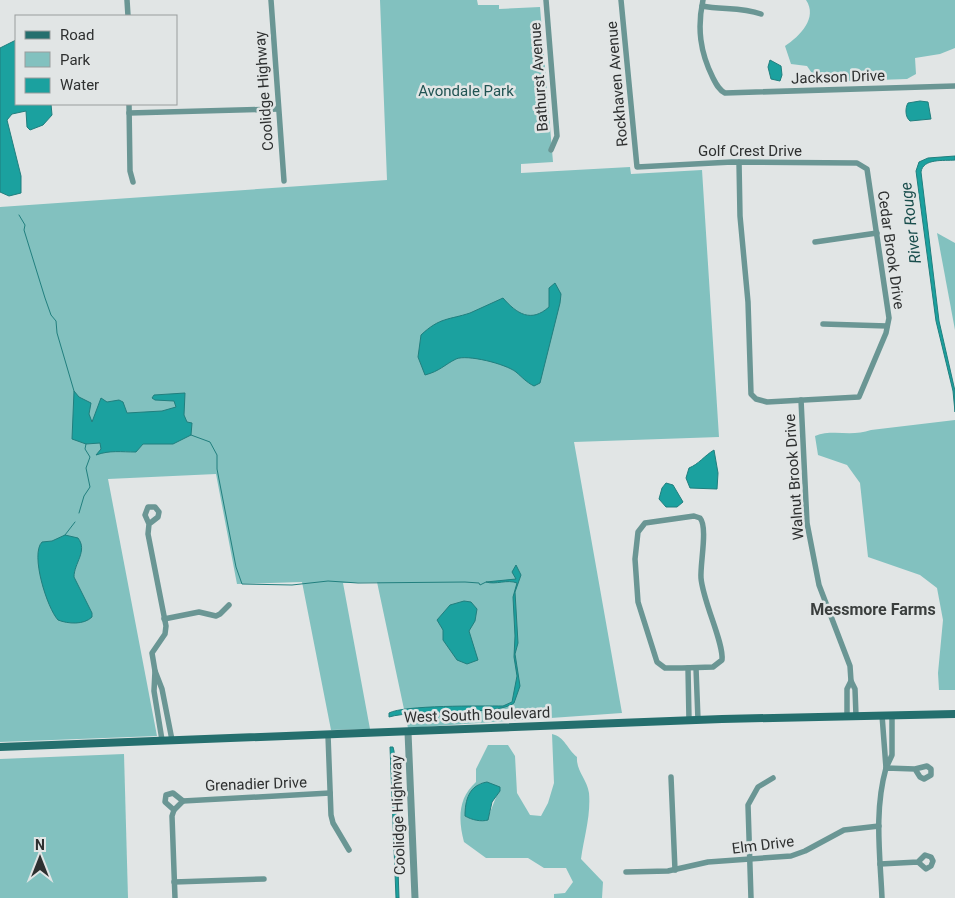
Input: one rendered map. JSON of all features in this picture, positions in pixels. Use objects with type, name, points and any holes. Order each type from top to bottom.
[{"type":"main road","name":"West South Boulevard","points":[[0,747],[689,720],[955,714]]},
{"type":"street","points":[[127,0],[128,15]]},
{"type":"street","name":"Coolidge Highway","points":[[271,0],[284,181]]},
{"type":"street","name":"Bathurst Avenue","points":[[546,0],[557,136],[551,150]]},
{"type":"street","name":"Rockhaven Avenue","points":[[622,0],[637,167]]},
{"type":"street","points":[[703,3],[721,9],[743,9],[760,14]]},
{"type":"street","name":"Jackson Drive","points":[[703,3],[699,32],[703,53],[712,76],[723,92],[955,86]]},
{"type":"street","points":[[129,105],[130,172],[133,182]]},
{"type":"street","points":[[130,113],[278,109]]},
{"type":"street","name":"Golf Crest Drive","points":[[637,167],[740,162],[857,163],[863,165]]},
{"type":"street","name":"Walnut Brook Drive","points":[[740,162],[740,216],[748,302],[751,394],[759,401],[801,400],[805,498],[809,535],[819,585],[848,659],[851,681],[855,689],[856,716]]},
{"type":"street","name":"Cedar Brook Drive","points":[[801,400],[859,396],[887,326],[889,313],[868,172],[863,165]]},
{"type":"street","points":[[815,242],[877,233]]},
{"type":"street","points":[[823,324],[887,326]]},
{"type":"street","points":[[694,516],[700,518],[704,526],[700,559],[702,584],[723,656],[722,662],[716,666],[696,668],[665,668],[657,662],[638,602],[635,559],[638,532],[640,526],[645,523],[694,516]]},
{"type":"street","points":[[149,524],[148,534],[164,619],[165,634],[152,653],[155,671],[162,689],[172,740]]},
{"type":"street","points":[[164,619],[200,612],[216,616],[229,605]]},
{"type":"street","points":[[688,668],[689,720]]},
{"type":"street","points":[[696,668],[698,720]]},
{"type":"street","points":[[155,671],[154,691],[162,740]]},
{"type":"street","name":"Walnut Brook Drive","points":[[847,716],[847,690],[851,681]]},
{"type":"street","points":[[847,699],[856,699]]},
{"type":"street","points":[[882,715],[886,768]]},
{"type":"street","points":[[882,898],[879,797],[886,768],[892,755],[892,715]]},
{"type":"street","name":"Coolidge Highway","points":[[408,732],[415,898]]},
{"type":"street","points":[[328,734],[333,824],[349,850]]},
{"type":"street","points":[[886,768],[915,769]]},
{"type":"street","points":[[671,777],[675,870]]},
{"type":"street","points":[[751,898],[748,805],[758,787],[773,778]]},
{"type":"street","name":"Grenadier Drive","points":[[175,808],[165,802],[166,795],[173,793],[183,801],[330,793]]},
{"type":"street","points":[[175,898],[175,808],[183,801]]},
{"type":"street","name":"Elm Drive","points":[[626,872],[675,870],[708,862],[796,855],[844,830],[879,826]]},
{"type":"street","points":[[880,864],[918,862]]},
{"type":"street","points":[[174,882],[264,879]]},
{"type":"green space","name":"Avondale Park","points":[[380,0],[477,0],[478,5],[499,5],[499,9],[540,7],[553,162],[521,164],[521,173],[630,167],[631,174],[702,170],[719,437],[574,442],[622,713],[408,728],[377,582],[343,583],[370,729],[331,730],[302,582],[237,584],[216,474],[108,479],[157,736],[0,742],[0,207],[387,180]]},
{"type":"green space","points":[[806,0],[955,0],[955,48],[940,54],[915,58],[916,74],[907,79],[818,82],[807,66],[791,64],[785,46],[801,32],[809,20],[810,13]]},
{"type":"green space","points":[[937,233],[955,243],[955,330]]},
{"type":"green space","points":[[955,420],[955,690],[939,690],[938,673],[943,620],[937,588],[920,575],[868,557],[860,483],[847,465],[818,455],[815,436],[828,433],[857,433]]},
{"type":"green space","points":[[552,734],[563,740],[577,757],[578,767],[588,788],[589,810],[581,859],[603,882],[602,898],[554,898],[554,894],[565,893],[573,882],[566,868],[544,868],[528,858],[486,858],[464,842],[460,817],[461,809],[466,795],[476,782],[476,769],[488,745],[508,745],[515,756],[517,793],[530,815],[541,816],[548,803],[554,783]],"holes":[[[481,783],[500,787],[489,815],[474,819],[465,816],[468,796],[473,789]]]},
{"type":"green space","points":[[124,754],[128,898],[0,898],[0,759]]},
{"type":"water","points":[[15,40],[15,105],[51,105],[52,115],[43,125],[30,130],[27,127],[26,111],[12,114],[7,120],[21,176],[21,193],[9,196],[0,192],[0,48]]},
{"type":"water","points":[[770,60],[781,66],[782,75],[780,81],[771,79],[768,67]]},
{"type":"water","points":[[928,102],[931,119],[910,121],[906,112],[908,103]]},
{"type":"water","points":[[955,156],[955,160],[930,162],[926,164],[921,172],[939,321],[955,391],[955,412],[953,391],[936,321],[916,171],[919,162],[928,158]]},
{"type":"water","points":[[555,283],[561,294],[560,303],[540,383],[534,386],[511,369],[469,358],[456,359],[438,370],[425,375],[418,357],[421,335],[428,329],[439,322],[470,313],[503,298],[519,312],[536,315],[549,307],[549,288]]},
{"type":"water","points":[[74,391],[79,397],[91,403],[89,414],[92,422],[101,398],[107,402],[119,400],[123,402],[127,413],[162,411],[176,407],[174,401],[155,400],[152,398],[154,395],[185,393],[184,415],[187,422],[192,423],[191,435],[173,444],[143,444],[136,452],[111,452],[96,455],[101,449],[100,443],[86,444],[72,439]]},
{"type":"water","points":[[714,450],[718,473],[717,489],[690,488],[686,478],[689,468]]},
{"type":"water","points":[[666,483],[673,485],[683,502],[677,507],[666,507],[659,499],[662,488]]},
{"type":"water","points":[[65,535],[78,538],[82,548],[74,577],[92,613],[92,617],[80,623],[58,620],[49,604],[41,581],[38,558],[42,542],[52,541]]},
{"type":"water","points":[[516,565],[521,575],[515,592],[518,643],[515,654],[520,686],[514,703],[492,710],[418,713],[389,717],[389,713],[397,710],[443,706],[503,706],[512,702],[517,676],[514,657],[513,597],[517,583],[486,582],[516,579],[512,572]]},
{"type":"water","points":[[464,601],[471,602],[477,609],[475,621],[469,631],[478,660],[467,664],[457,660],[443,640],[443,630],[437,620],[450,605]]},
{"type":"water","points":[[390,747],[393,747],[394,751],[399,898],[396,898]]},
{"type":"water","points":[[487,782],[500,787],[500,791],[492,802],[488,820],[482,821],[465,816],[469,794],[476,786]]},
{"type":"waterway","points":[[19,215],[25,225],[24,230],[45,298],[51,315],[56,321],[57,333],[74,391]]},
{"type":"waterway","points":[[191,435],[210,442],[217,455],[217,469],[236,567],[242,584],[292,585],[328,581],[358,583],[465,582],[479,583],[480,585],[486,582]]},
{"type":"waterway","points":[[79,513],[84,496],[90,487],[86,468],[90,457],[85,449],[86,444]]},
{"type":"waterway","points":[[65,535],[75,522]]},
{"type":"district","name":"Messmore Farms","points":[[873,609]]},
{"type":"water label","name":"River Rouge","points":[[910,223]]}]
